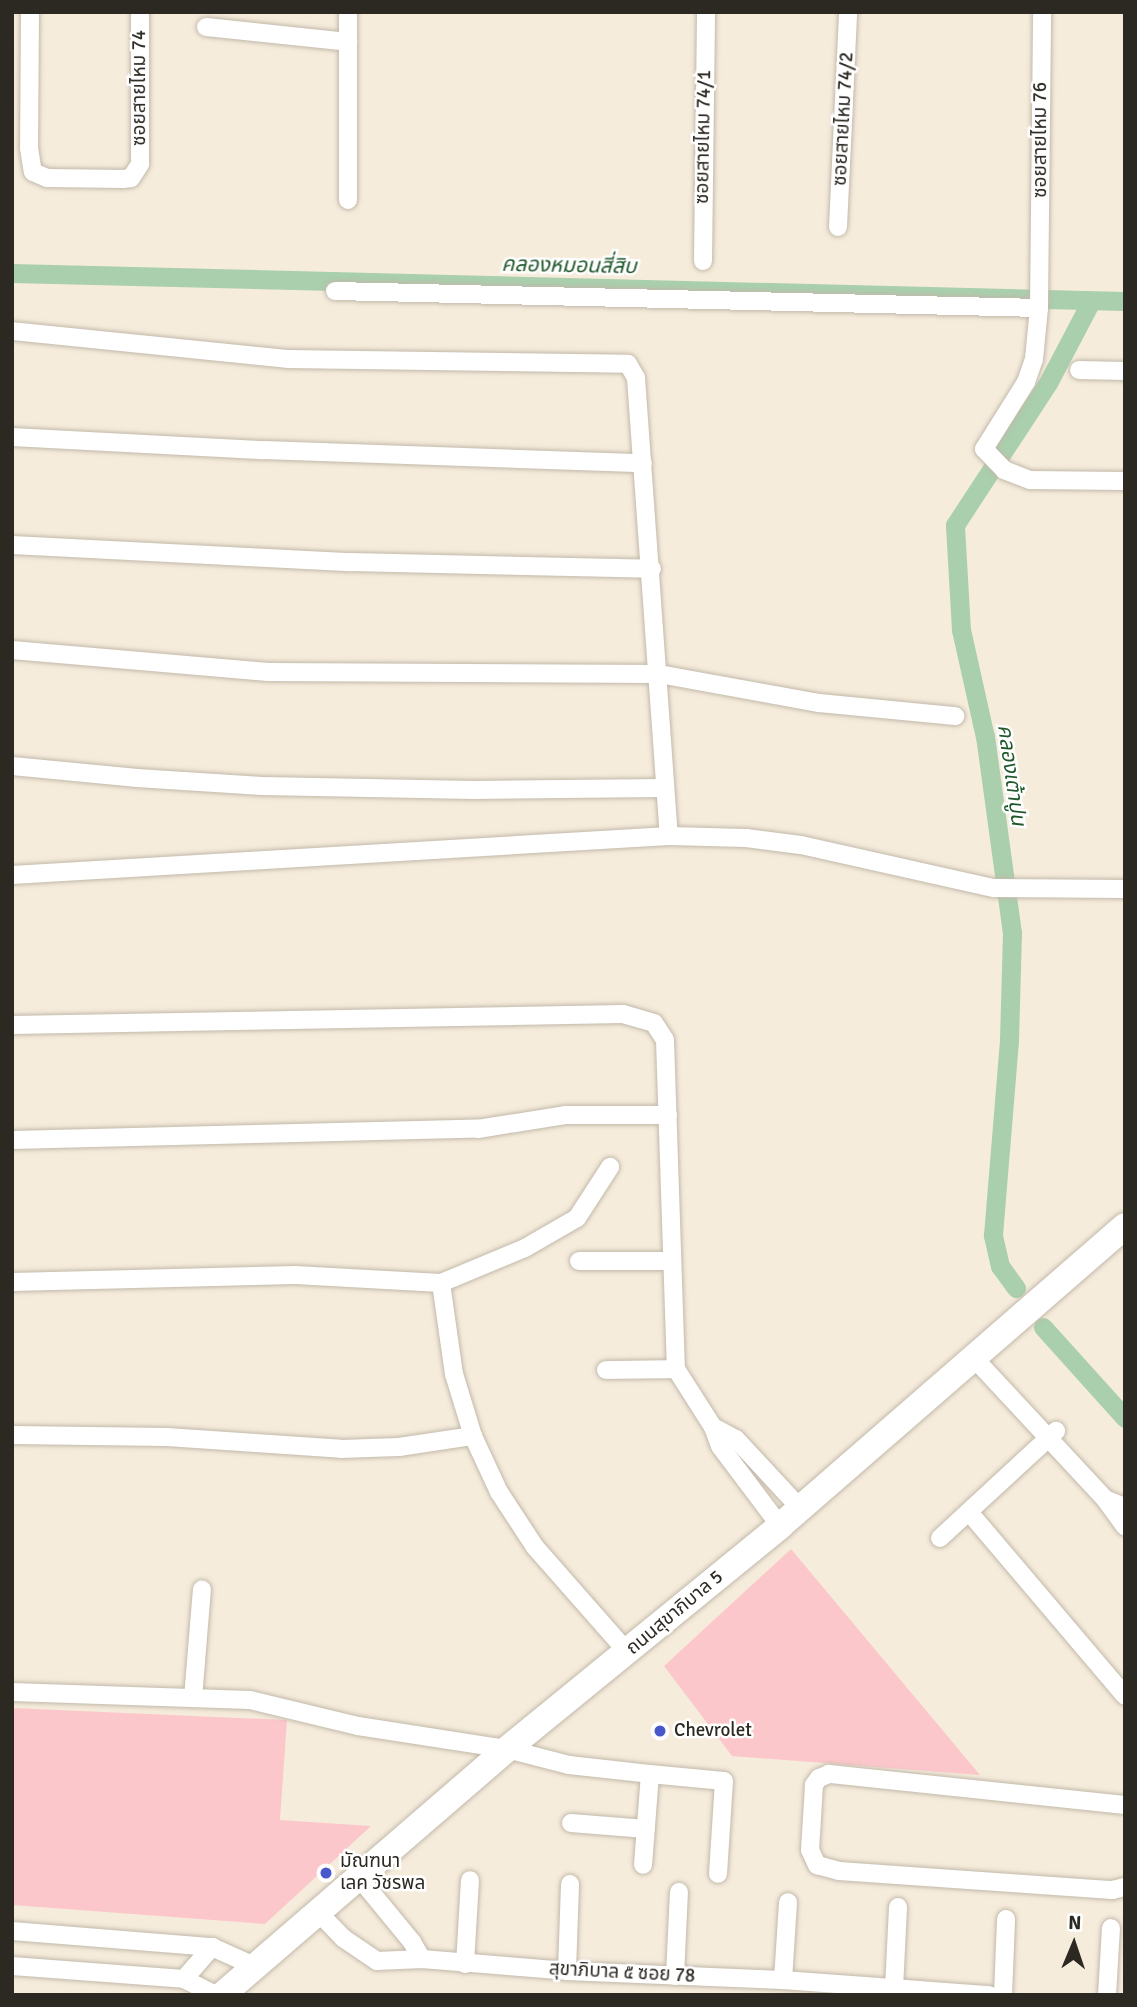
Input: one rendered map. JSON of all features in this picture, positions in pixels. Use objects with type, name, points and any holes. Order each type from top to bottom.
[{"type":"main road","name":"ถนนสุขาภิบาล 5","points":[[222,1995],[357,1875],[800,1508],[1125,1226]]},
{"type":"street","name":"ซอยสายไหม 74","points":[[30,12],[29,148],[33,172],[47,178],[123,179],[131,178],[140,164],[140,12]]},
{"type":"street","points":[[348,12],[348,200]]},
{"type":"street","name":"ซอยสายไหม 74/1","points":[[703,261],[706,12]]},
{"type":"street","name":"ซอยสายไหม 74/2","points":[[838,227],[848,12]]},
{"type":"street","name":"ซอยสายไหม 76","points":[[1042,12],[1040,268],[1034,359],[1026,382],[984,449],[1004,470],[1030,480],[1125,481]]},
{"type":"street","points":[[205,27],[348,42]]},
{"type":"street","points":[[335,291],[1039,305]]},
{"type":"street","points":[[12,331],[288,359],[628,364],[636,378],[652,569],[669,836]]},
{"type":"street","points":[[1079,370],[1125,371]]},
{"type":"street","points":[[12,437],[264,450],[643,463]]},
{"type":"street","points":[[12,545],[351,562],[652,569]]},
{"type":"street","points":[[12,650],[268,672],[659,674],[819,703],[955,716]]},
{"type":"street","points":[[12,766],[262,786],[474,790],[665,788]]},
{"type":"street","points":[[12,874],[669,836],[746,838],[801,845],[1003,889],[1125,889]]},
{"type":"street","points":[[12,1025],[623,1014],[642,1018],[660,1029],[664,1040],[668,1115],[676,1369],[713,1427],[720,1446],[780,1525]]},
{"type":"street","points":[[12,1140],[478,1129],[565,1115],[668,1115]]},
{"type":"street","points":[[12,1282],[295,1275],[440,1283],[525,1248],[577,1217],[610,1167]]},
{"type":"street","points":[[579,1261],[671,1261]]},
{"type":"street","points":[[440,1283],[454,1374],[473,1436],[499,1492],[535,1547],[628,1653]]},
{"type":"street","points":[[978,1354],[1052,1435],[1125,1527]]},
{"type":"street","points":[[606,1370],[676,1369]]},
{"type":"street","points":[[713,1427],[736,1439],[800,1508]]},
{"type":"street","points":[[12,1435],[167,1437],[341,1449],[399,1447],[473,1436]]},
{"type":"street","points":[[940,1538],[1052,1435]]},
{"type":"street","points":[[1105,1499],[1125,1507]]},
{"type":"street","points":[[969,1512],[1125,1696]]},
{"type":"street","points":[[192,1698],[202,1589]]},
{"type":"street","points":[[12,1692],[250,1700],[358,1726],[507,1749],[569,1765],[724,1781],[718,1874]]},
{"type":"street","points":[[643,1865],[650,1774]]},
{"type":"street","points":[[1125,1805],[829,1774],[819,1778],[814,1785],[810,1850],[817,1865],[839,1871],[1112,1890],[1125,1887]]},
{"type":"street","points":[[571,1823],[646,1829]]},
{"type":"street","points":[[357,1875],[412,1941],[422,1959]]},
{"type":"street","points":[[465,1964],[470,1881]]},
{"type":"street","points":[[567,1971],[570,1884]]},
{"type":"street","points":[[676,1976],[679,1892]]},
{"type":"street","points":[[783,1980],[788,1902]]},
{"type":"street","points":[[894,1989],[898,1907]]},
{"type":"street","name":"สุขาภิบาล ๕ ซอย 78","points":[[317,1911],[343,1938],[377,1961],[422,1959],[567,1971],[783,1980],[989,1995]]},
{"type":"street","points":[[1003,1995],[1006,1919]]},
{"type":"street","points":[[1107,1995],[1111,1928]]},
{"type":"street","points":[[12,1931],[212,1947],[254,1966]]},
{"type":"street","points":[[184,1979],[212,1947]]},
{"type":"street","points":[[12,1966],[184,1979],[216,1995]]},
{"type":"shaded area","points":[[791,1549],[980,1775],[732,1756],[664,1666]]},
{"type":"shaded area","points":[[12,1708],[287,1720],[280,1820],[371,1826],[265,1924],[12,1905]]},
{"type":"waterway","name":"คลองหมอนสี่สิบ","points":[[12,273],[1125,301]]},
{"type":"waterway","name":"คลองเต้าปูน","points":[[1016,1288],[1000,1266],[993,1235],[1009,1040],[1012,933],[985,737],[961,630],[955,525],[1048,383],[1091,301]]},
{"type":"waterway","name":"คลองเต้าปูน","points":[[1043,1327],[1125,1418]]},
{"type":"place","name":"Chevrolet","points":[[660,1731]]},
{"type":"place","name":"มัณฑนา เลค วัชรพล","points":[[326,1873]]}]
